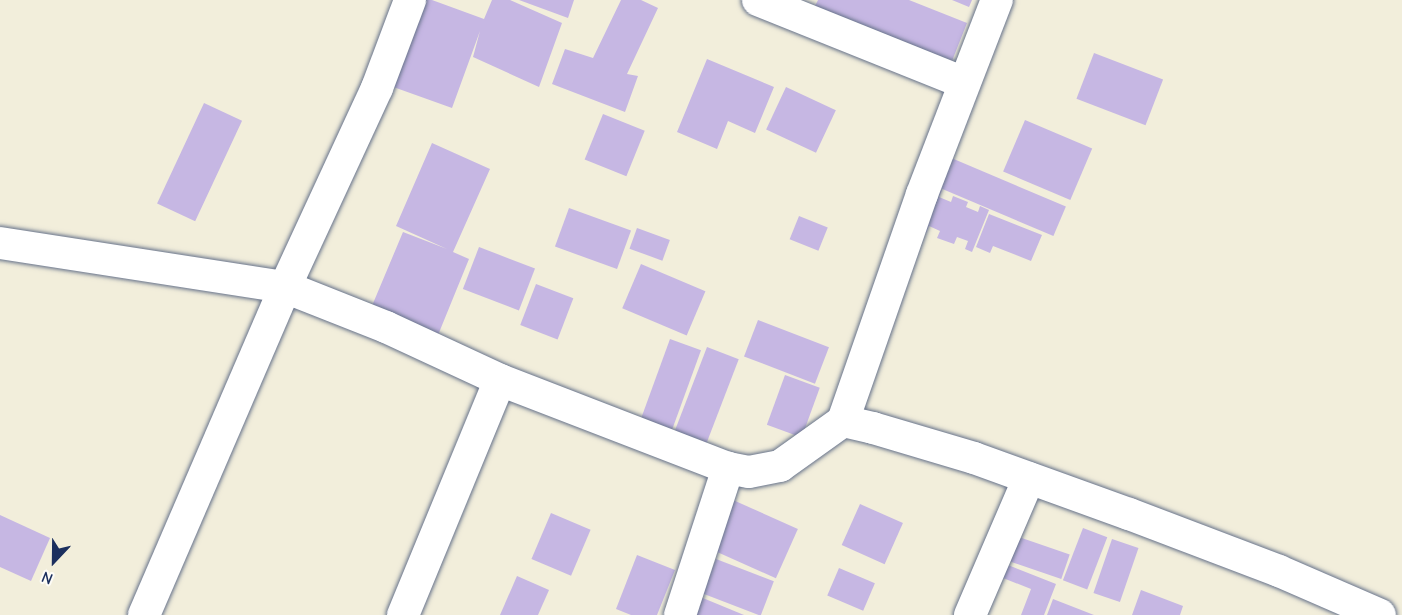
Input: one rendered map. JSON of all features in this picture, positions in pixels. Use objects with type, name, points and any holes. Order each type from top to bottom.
[{"type":"street","points":[[144,615],[285,287],[377,88],[410,0]]},
{"type":"street","points":[[759,0],[964,83]]},
{"type":"street","points":[[0,243],[285,287],[386,327],[500,380],[728,468],[749,472],[780,466],[843,421],[964,83],[997,0]]},
{"type":"street","points":[[403,615],[500,380]]},
{"type":"street","points":[[843,421],[1029,478],[1279,571],[1380,615]]},
{"type":"street","points":[[680,615],[728,468]]},
{"type":"street","points":[[970,615],[1029,478]]},
{"type":"building","points":[[416,0],[432,0],[484,19],[492,0],[510,0],[562,23],[539,87],[473,57],[480,31],[452,108],[385,84]]},
{"type":"building","points":[[519,0],[574,0],[568,18]]},
{"type":"building","points":[[621,0],[641,0],[658,8],[627,74],[638,76],[625,112],[552,84],[565,49],[593,58]]},
{"type":"building","points":[[818,0],[909,0],[967,23],[952,61],[815,6]]},
{"type":"building","points":[[952,0],[972,0],[969,7]]},
{"type":"building","points":[[1094,53],[1163,80],[1146,125],[1076,99]]},
{"type":"building","points":[[707,59],[774,87],[755,133],[728,121],[717,149],[677,132]]},
{"type":"building","points":[[786,87],[836,110],[816,153],[766,130]]},
{"type":"building","points":[[204,103],[242,121],[195,221],[157,204]]},
{"type":"building","points":[[603,114],[645,131],[626,176],[585,159]]},
{"type":"building","points":[[1025,120],[1092,149],[1070,200],[1003,172]]},
{"type":"building","points":[[432,143],[490,169],[453,252],[469,259],[436,340],[369,313],[403,232],[447,249],[396,226]]},
{"type":"building","points":[[949,157],[1066,207],[1053,236],[936,186]]},
{"type":"building","points":[[934,187],[942,190],[939,197],[951,202],[953,196],[968,202],[966,207],[978,212],[980,206],[989,210],[972,252],[965,249],[968,241],[957,237],[954,244],[937,238],[940,231],[929,226],[926,233],[918,229]]},
{"type":"building","points":[[569,208],[631,231],[617,269],[555,247]]},
{"type":"building","points":[[989,214],[1042,235],[1031,261],[993,246],[990,253],[976,247]]},
{"type":"building","points":[[799,216],[828,228],[818,251],[790,239]]},
{"type":"building","points":[[637,228],[670,240],[662,261],[629,249]]},
{"type":"building","points":[[479,247],[535,269],[519,311],[463,289]]},
{"type":"building","points":[[641,264],[705,291],[687,336],[622,308]]},
{"type":"building","points":[[536,284],[573,298],[558,339],[520,325]]},
{"type":"building","points":[[758,320],[829,347],[815,384],[744,356]]},
{"type":"building","points":[[670,339],[701,350],[671,432],[640,421]]},
{"type":"building","points":[[707,347],[739,359],[706,443],[675,431]]},
{"type":"building","points":[[785,375],[820,388],[802,437],[767,425]]},
{"type":"building","points":[[733,500],[798,529],[776,578],[711,549]]},
{"type":"building","points":[[860,504],[903,523],[885,564],[842,545]]},
{"type":"building","points":[[551,513],[591,530],[571,576],[531,559]]},
{"type":"building","points":[[0,515],[50,538],[31,581],[0,567]]},
{"type":"building","points":[[1083,528],[1107,537],[1087,590],[1063,580]]},
{"type":"building","points":[[1013,535],[1070,555],[1061,579],[1005,560]]},
{"type":"building","points":[[1112,539],[1138,548],[1120,602],[1093,593]]},
{"type":"building","points":[[637,555],[675,570],[657,615],[631,615],[616,609]]},
{"type":"building","points":[[716,559],[774,581],[761,615],[703,594]]},
{"type":"building","points":[[1003,563],[1056,584],[1044,615],[1021,615],[1031,589],[998,576]]},
{"type":"building","points":[[839,568],[875,583],[863,611],[827,596]]},
{"type":"building","points":[[517,576],[549,590],[538,615],[500,615]]},
{"type":"building","points":[[1141,590],[1183,606],[1180,615],[1132,615]]},
{"type":"building","points":[[698,596],[744,615],[691,615]]},
{"type":"building","points":[[1053,599],[1094,615],[1047,615]]}]
